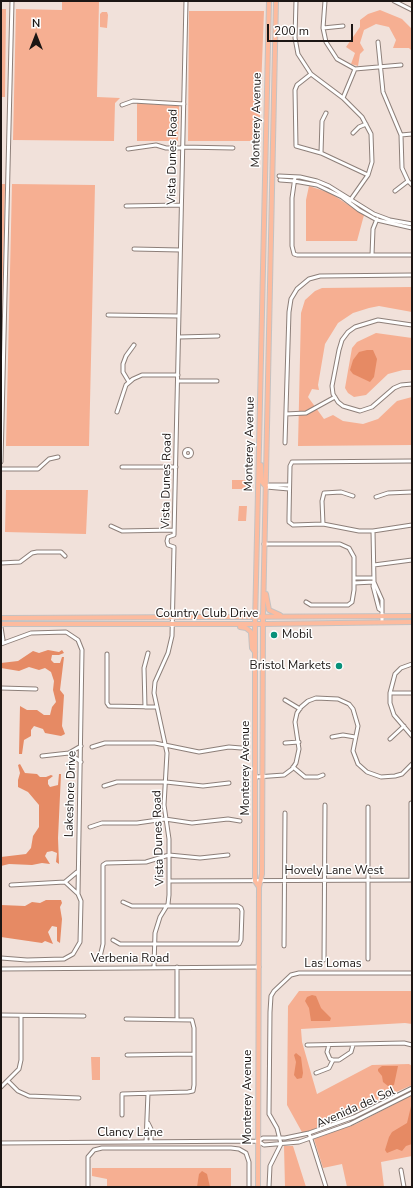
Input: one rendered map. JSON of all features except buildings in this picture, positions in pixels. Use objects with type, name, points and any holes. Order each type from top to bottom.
[{"type":"main road","name":"Monterey Avenue","points":[[258,1187],[259,968],[258,887],[255,881],[255,616],[260,461],[269,1]]},
{"type":"main road","name":"Monterey Avenue","points":[[262,881],[264,544],[276,1]]},
{"type":"main road","points":[[263,267],[268,274],[270,291]]},
{"type":"main road","points":[[260,461],[263,469],[262,482],[266,487]]},
{"type":"main road","points":[[264,581],[269,610],[273,613],[287,616]]},
{"type":"main road","name":"Country Club Drive","points":[[1,618],[172,618],[382,613],[412,616]]},
{"type":"main road","name":"Country Club Drive","points":[[1,625],[412,622]]},
{"type":"main road","points":[[222,624],[227,626],[248,628],[252,634],[252,648],[256,652]]},
{"type":"main road","points":[[258,887],[262,881]]},
{"type":"street","points":[[1,462],[12,1]]},
{"type":"street","name":"Vista Dunes Road","points":[[154,967],[154,944],[158,923],[169,900],[169,839],[165,819],[166,746],[154,692],[155,682],[172,644],[174,547],[168,545],[167,541],[168,537],[174,535],[186,1]]},
{"type":"street","points":[[296,1],[295,38],[298,54],[311,74],[342,98],[362,117],[371,134],[373,148],[368,174],[350,201]]},
{"type":"street","points":[[325,1],[323,28],[326,42],[332,53],[344,64],[355,69],[401,65]]},
{"type":"street","points":[[394,1],[400,2],[412,10]]},
{"type":"street","points":[[323,28],[343,26]]},
{"type":"street","points":[[378,42],[383,92],[400,135],[402,168],[408,182],[412,185]]},
{"type":"street","points":[[342,98],[355,69]]},
{"type":"street","points":[[311,74],[297,85],[295,90],[294,141],[297,148],[322,153],[368,174]]},
{"type":"street","points":[[122,105],[133,101],[184,104]]},
{"type":"street","points":[[322,153],[322,121],[326,113]]},
{"type":"street","points":[[353,133],[359,127],[366,124]]},
{"type":"street","points":[[400,135],[412,134]]},
{"type":"street","points":[[128,149],[156,145],[166,148],[233,148]]},
{"type":"street","points":[[280,178],[295,179],[330,186],[359,210],[377,220],[397,226],[412,228]]},
{"type":"street","points":[[295,179],[292,251],[297,255],[412,255]]},
{"type":"street","points":[[394,191],[408,182]]},
{"type":"street","points":[[350,201],[379,216],[405,224],[412,224]]},
{"type":"street","points":[[126,206],[181,205]]},
{"type":"street","points":[[372,255],[373,229],[379,216]]},
{"type":"street","points":[[134,250],[180,250]]},
{"type":"street","points":[[286,443],[289,312],[292,299],[297,289],[309,279],[320,276],[412,275]]},
{"type":"street","points":[[108,315],[179,316]]},
{"type":"street","points":[[412,325],[378,320],[355,327],[348,332],[342,340],[332,386],[335,397],[343,406],[360,411],[372,407],[394,388],[401,385],[412,384]]},
{"type":"street","points":[[179,337],[218,336]]},
{"type":"street","points":[[129,382],[123,372],[123,364],[126,356],[134,345]]},
{"type":"street","points":[[116,412],[126,385],[129,382],[142,375],[178,375]]},
{"type":"street","points":[[178,380],[217,381]]},
{"type":"street","points":[[286,414],[306,413],[335,397]]},
{"type":"street","points":[[176,452],[185,452]]},
{"type":"street","points":[[1,469],[38,469],[49,459],[58,457]]},
{"type":"street","points":[[412,461],[292,462],[290,466],[289,487],[289,522],[292,525],[323,524],[359,531],[373,531],[412,526]]},
{"type":"street","points":[[122,467],[176,468]]},
{"type":"street","points":[[266,487],[289,487]]},
{"type":"street","points":[[323,524],[322,501],[324,493],[341,492],[353,496]]},
{"type":"street","points":[[376,497],[388,493],[412,492]]},
{"type":"street","points":[[111,526],[122,531],[174,530]]},
{"type":"street","points":[[373,531],[374,582],[382,600],[382,622]]},
{"type":"street","points":[[264,544],[336,544],[345,545],[349,548],[354,557],[353,599],[348,605],[311,605],[306,602]]},
{"type":"street","points":[[1,563],[20,562],[32,553],[37,552],[61,552],[65,556]]},
{"type":"street","points":[[374,565],[412,560]]},
{"type":"street","points":[[354,578],[374,578]]},
{"type":"street","points":[[362,578],[363,582]]},
{"type":"street","points":[[354,583],[374,582]]},
{"type":"street","points":[[1,625],[3,640],[1,644]]},
{"type":"street","name":"Lakeshore Drive","points":[[1,644],[31,633],[66,632],[78,640],[82,650],[81,775],[78,782],[78,894],[80,902],[80,938],[78,947],[73,954],[59,960],[1,958]]},
{"type":"street","points":[[145,707],[144,668],[148,653]]},
{"type":"street","points":[[107,654],[107,703],[109,706],[157,707]]},
{"type":"street","points":[[412,664],[402,668],[395,674],[390,693],[391,710],[412,736]]},
{"type":"street","points":[[1,688],[36,689]]},
{"type":"street","points":[[390,693],[412,693]]},
{"type":"street","points":[[256,777],[284,775],[293,767],[298,756],[298,742],[295,722],[300,709],[308,701],[316,698],[338,698],[353,708],[356,714],[358,726],[353,751],[355,759],[367,772],[374,776],[388,777],[402,774],[412,764]]},
{"type":"street","points":[[285,700],[300,709]]},
{"type":"street","points":[[390,739],[404,726]]},
{"type":"street","points":[[332,737],[343,735],[355,737]]},
{"type":"street","points":[[286,744],[298,742]]},
{"type":"street","points":[[92,747],[105,743],[155,744],[199,752],[240,748]]},
{"type":"street","points":[[42,756],[69,753],[81,746]]},
{"type":"street","points":[[69,753],[81,762]]},
{"type":"street","points":[[293,767],[305,777],[318,777],[322,775]]},
{"type":"street","points":[[408,768],[412,772]]},
{"type":"street","points":[[104,786],[117,782],[166,782],[194,786],[229,783]]},
{"type":"street","points":[[411,803],[412,880]]},
{"type":"street","points":[[324,960],[325,806]]},
{"type":"street","points":[[368,807],[368,960]]},
{"type":"street","points":[[284,946],[285,813]]},
{"type":"street","points":[[90,827],[102,823],[137,823],[165,819],[192,823],[228,819],[240,821]]},
{"type":"street","points":[[100,957],[103,944],[103,865],[106,863],[146,862],[169,855],[200,858],[228,855]]},
{"type":"street","points":[[11,885],[65,882],[74,876],[78,871]]},
{"type":"street","name":"Hovely Lane West","points":[[169,881],[412,880]]},
{"type":"street","points":[[65,882],[78,894]]},
{"type":"street","points":[[113,940],[120,944],[239,944],[241,940],[241,908],[238,906],[132,906],[122,902]]},
{"type":"street","name":"Verbenia Road","points":[[1,969],[154,967],[259,968]]},
{"type":"street","points":[[177,967],[177,1019]]},
{"type":"street","name":"Las Lomas","points":[[282,1144],[269,1114],[270,1012],[271,996],[274,991],[291,975],[299,973],[412,973]]},
{"type":"street","points":[[1,1015],[84,1016]]},
{"type":"street","points":[[1,1087],[19,1069],[22,1060],[22,1016]]},
{"type":"street","points":[[122,1115],[122,1094],[193,1091],[194,1028],[192,1020],[126,1019]]},
{"type":"street","points":[[307,1045],[404,1043],[412,1045]]},
{"type":"street","points":[[329,1045],[327,1052],[330,1059],[339,1060],[351,1052],[353,1045]]},
{"type":"street","points":[[127,1055],[194,1054]]},
{"type":"street","points":[[316,1073],[330,1068],[333,1060]]},
{"type":"street","points":[[8,1081],[18,1091],[29,1096],[79,1098]]},
{"type":"street","name":"Avenida del Sol","points":[[412,1088],[354,1117],[309,1133],[280,1138],[263,1138],[258,1141],[264,1145],[299,1142],[350,1124],[412,1093]]},
{"type":"street","points":[[146,1142],[148,1123],[148,1093]]},
{"type":"street","points":[[148,1123],[151,1129],[151,1142]]},
{"type":"street","points":[[309,1133],[326,1187]]},
{"type":"street","name":"Clancy Lane","points":[[1,1143],[258,1141]]},
{"type":"street","points":[[270,1187],[270,1166],[282,1144]]},
{"type":"street","points":[[88,1187],[88,1157],[94,1150],[102,1148],[239,1149],[246,1153],[249,1162],[249,1187]]},
{"type":"street","points":[[401,1170],[404,1187]]},
{"type":"shaded area","points":[[62,1],[99,1],[97,97],[120,98],[115,103],[114,141],[13,140],[16,9],[62,10]]},
{"type":"shaded area","points":[[1,9],[6,9],[5,97],[1,97]]},
{"type":"shaded area","points":[[380,10],[402,19],[412,29],[412,51],[409,48],[393,48],[396,40],[389,27],[376,24],[364,30],[360,43],[364,50],[360,54],[358,66],[351,64],[355,53],[346,47],[360,27],[360,20],[368,14]]},
{"type":"shaded area","points":[[189,11],[264,11],[259,141],[188,141]]},
{"type":"shaded area","points":[[102,12],[107,12],[108,15],[107,28],[100,27],[100,14]]},
{"type":"shaded area","points":[[137,103],[179,106],[178,141],[137,141]]},
{"type":"shaded area","points":[[1,184],[5,184],[1,346]]},
{"type":"shaded area","points":[[12,184],[95,185],[89,446],[6,446]]},
{"type":"shaded area","points":[[309,186],[330,193],[364,215],[357,241],[306,241],[306,200]]},
{"type":"shaded area","points":[[412,287],[412,312],[379,306],[353,313],[338,323],[325,344],[318,385],[319,390],[312,389],[308,397],[324,419],[333,415],[343,421],[363,424],[378,419],[397,401],[412,397],[412,445],[298,446],[301,313],[305,300],[315,291],[322,288]]},
{"type":"shaded area","points":[[376,333],[412,338],[412,370],[403,370],[388,374],[366,395],[354,397],[348,393],[345,388],[352,348],[357,342]]},
{"type":"shaded area","points":[[373,350],[377,359],[374,377],[370,382],[353,374],[350,370],[353,360],[359,352]]},
{"type":"shaded area","points":[[232,480],[248,480],[248,489],[232,489]]},
{"type":"shaded area","points":[[6,490],[88,490],[86,534],[5,532]]},
{"type":"shaded area","points":[[239,506],[247,506],[246,521],[238,521]]},
{"type":"shaded area","points":[[48,650],[59,652],[62,650],[64,653],[52,655],[51,660],[54,663],[60,663],[62,657],[64,657],[60,690],[64,695],[62,726],[65,734],[61,736],[45,733],[43,729],[34,726],[31,730],[31,736],[24,740],[22,754],[19,754],[20,706],[27,710],[37,710],[44,715],[50,715],[52,707],[56,702],[53,690],[54,681],[51,672],[45,668],[39,670],[29,667],[19,671],[1,668],[1,663],[18,661],[33,651],[39,653]]},
{"type":"shaded area","points":[[20,764],[25,773],[37,774],[40,777],[53,776],[48,780],[50,787],[58,785],[59,774],[61,774],[58,838],[59,864],[56,862],[57,853],[52,851],[47,852],[45,856],[50,864],[9,864],[1,866],[1,857],[26,854],[31,848],[33,836],[39,827],[39,805],[28,792],[18,787],[20,773],[18,765]]},
{"type":"shaded area","points":[[46,900],[61,900],[62,903],[60,907],[62,919],[60,943],[57,941],[57,927],[52,926],[48,932],[53,944],[45,941],[42,943],[1,937],[1,905],[25,906],[32,902],[40,903]]},
{"type":"shaded area","points":[[299,991],[412,991],[412,1024],[405,1023],[301,1029],[302,1042],[317,1094],[372,1065],[409,1064],[412,1066],[412,1085],[303,1134],[287,1105],[288,1006]]},
{"type":"shaded area","points":[[312,995],[316,996],[321,1008],[331,1018],[330,1021],[311,1021],[309,1008],[305,1001],[307,997]]},
{"type":"shaded area","points":[[296,1053],[301,1057],[303,1073],[302,1078],[297,1079],[294,1075],[296,1062],[294,1055]]},
{"type":"shaded area","points":[[91,1057],[100,1057],[100,1080],[92,1080]]},
{"type":"shaded area","points":[[382,1066],[398,1066],[394,1085],[388,1086],[383,1082],[382,1076],[378,1071],[378,1069]]},
{"type":"shaded area","points":[[412,1095],[412,1156],[381,1162],[384,1187],[347,1187],[342,1164],[323,1168],[314,1139],[356,1124]]},
{"type":"shaded area","points":[[412,1102],[412,1144],[406,1146],[402,1151],[397,1149],[387,1153],[385,1150],[389,1137],[392,1132],[407,1123]]},
{"type":"shaded area","points":[[284,1146],[293,1146],[306,1187],[285,1187]]},
{"type":"shaded area","points":[[92,1168],[231,1168],[231,1187],[107,1187],[107,1179],[92,1176]]},
{"type":"shaded area","points":[[202,1171],[207,1174],[210,1187],[197,1187],[199,1174]]},
{"type":"place","name":"Mobil","points":[[274,635]]},
{"type":"place","name":"Bristol Markets","points":[[339,666]]}]
